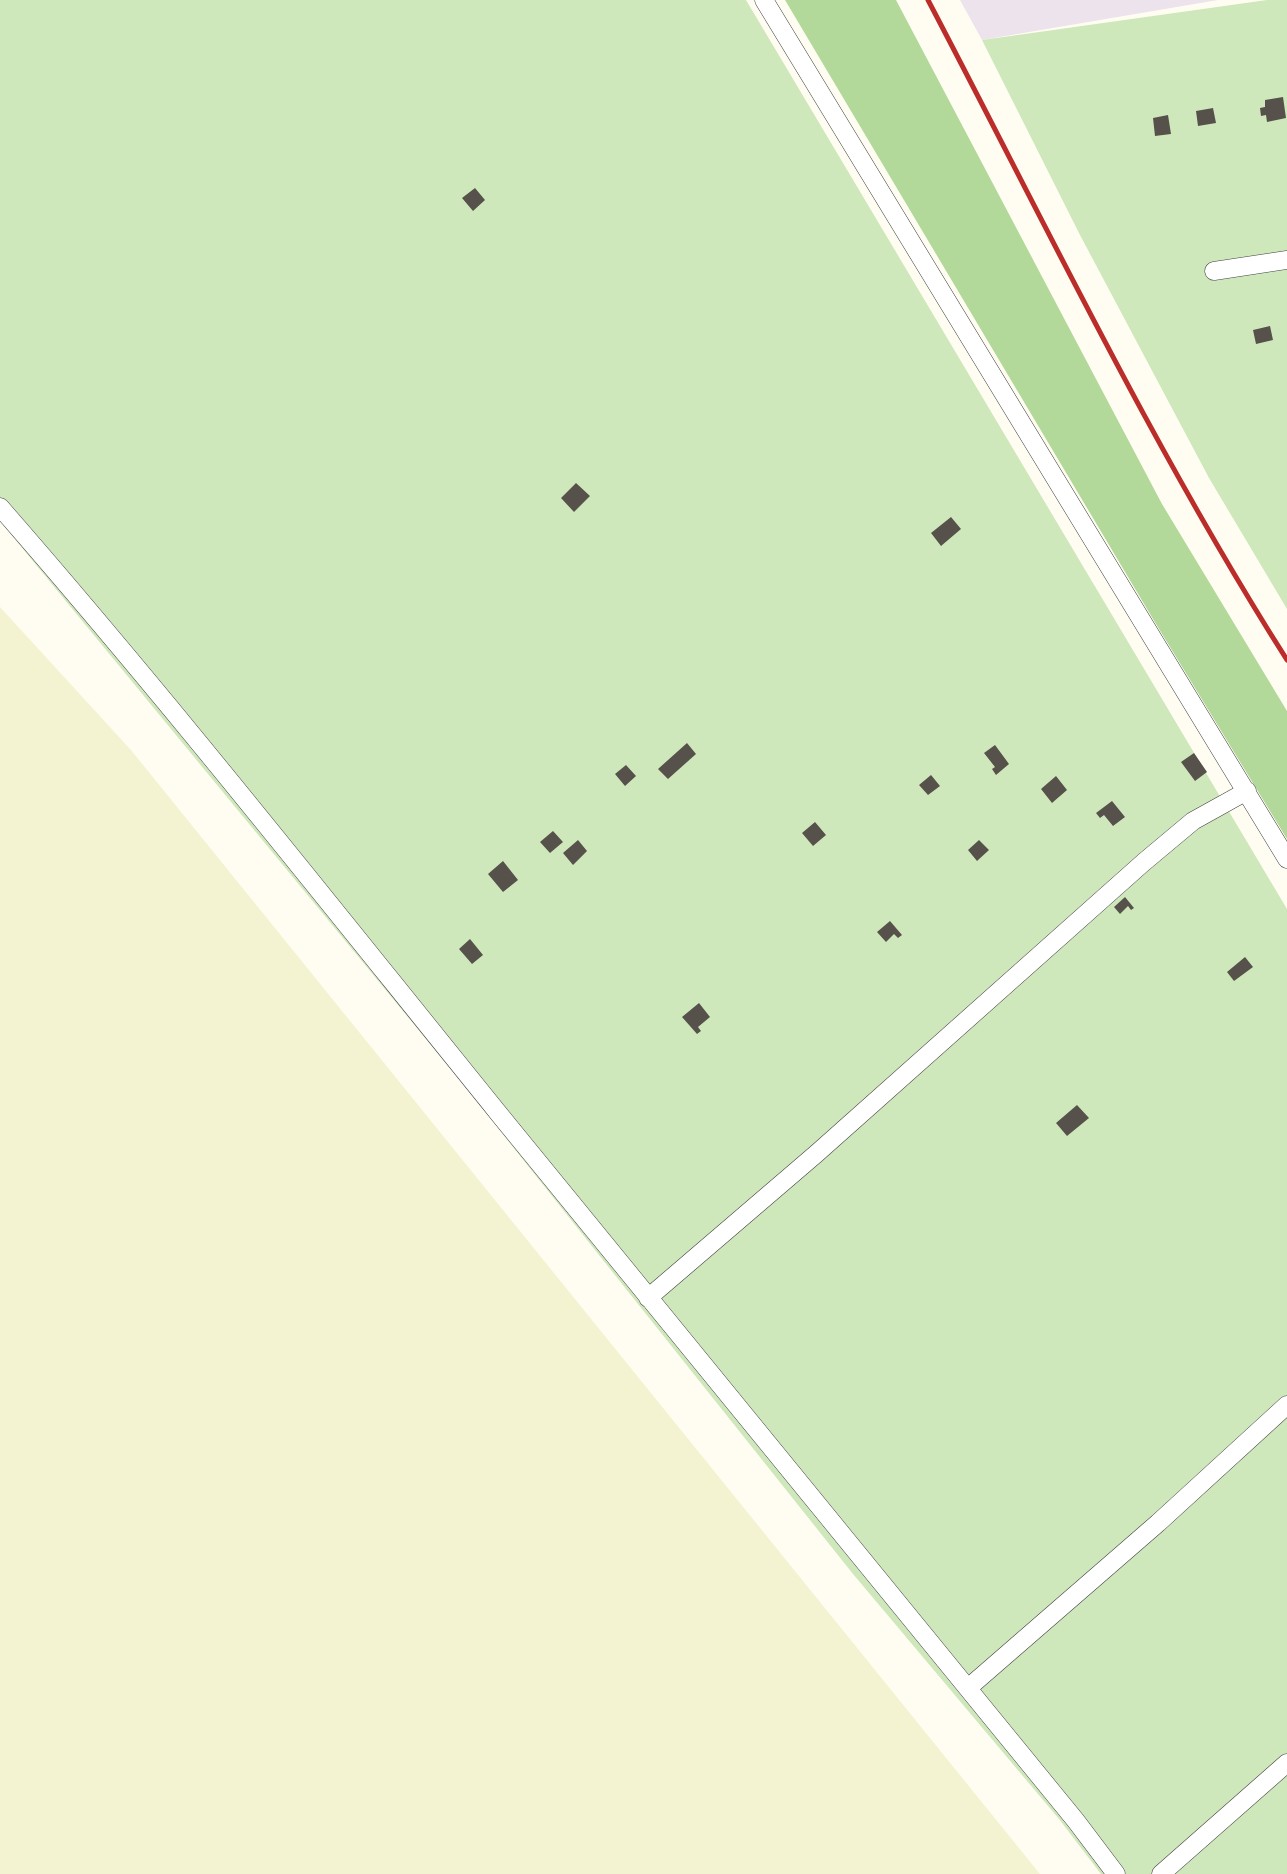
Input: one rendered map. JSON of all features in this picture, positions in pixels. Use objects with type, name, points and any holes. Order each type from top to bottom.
[{"type":"lane","points":[[764,0],[1287,859]]},
{"type":"lane","points":[[1214,271],[1287,260]]},
{"type":"lane","points":[[0,508],[74,592],[272,833],[1076,1821],[1116,1874]]},
{"type":"lane","points":[[648,1298],[816,1154],[1164,846],[1194,821],[1247,791]]},
{"type":"lane","points":[[968,1689],[1158,1523],[1287,1405]]},
{"type":"lane","points":[[1161,1874],[1287,1763]]},
{"type":"shaded area","points":[[960,0],[1218,0],[982,40]]},
{"type":"green space","points":[[0,0],[746,0],[1287,909],[1287,1874],[1101,1874],[1059,1819],[853,1574],[458,1078],[0,521]]},
{"type":"green space","points":[[785,0],[896,0],[1162,504],[1287,711],[1287,839],[1156,624]]},
{"type":"green space","points":[[1267,0],[1287,0],[1287,609],[1209,478],[1080,235],[982,40]]},
{"type":"green space","points":[[0,607],[131,750],[1040,1874],[0,1874]]},
{"type":"building","points":[[1283,97],[1286,118],[1267,122],[1266,115],[1261,116],[1260,108],[1265,107],[1265,100]]},
{"type":"building","points":[[1213,108],[1216,123],[1198,126],[1196,111]]},
{"type":"building","points":[[1168,115],[1171,134],[1155,136],[1153,118]]},
{"type":"building","points":[[475,188],[485,200],[473,211],[462,198]]},
{"type":"building","points":[[1270,326],[1273,340],[1256,344],[1253,330]]},
{"type":"building","points":[[576,483],[590,496],[574,512],[561,498]]},
{"type":"building","points":[[951,517],[961,529],[941,546],[931,533]]},
{"type":"building","points":[[687,743],[696,754],[668,779],[658,769]]},
{"type":"building","points":[[995,745],[1009,764],[996,775],[992,769],[995,767],[984,753]]},
{"type":"building","points":[[1194,753],[1207,772],[1195,781],[1181,762]]},
{"type":"building","points":[[626,765],[636,776],[625,786],[615,774]]},
{"type":"building","points":[[931,775],[940,786],[928,795],[919,785]]},
{"type":"building","points":[[1056,776],[1067,790],[1052,803],[1041,789]]},
{"type":"building","points":[[1112,801],[1125,817],[1113,826],[1104,815],[1100,818],[1096,813]]},
{"type":"building","points":[[815,822],[826,835],[813,846],[802,833]]},
{"type":"building","points":[[553,831],[563,842],[550,853],[540,842]]},
{"type":"building","points":[[578,840],[587,851],[573,865],[563,853]]},
{"type":"building","points":[[979,840],[989,850],[977,861],[968,850]]},
{"type":"building","points":[[503,861],[518,880],[503,892],[488,874]]},
{"type":"building","points":[[1125,897],[1134,908],[1131,910],[1128,906],[1120,914],[1114,907]]},
{"type":"building","points":[[890,921],[902,935],[898,938],[894,934],[886,942],[877,932]]},
{"type":"building","points":[[470,939],[483,955],[472,964],[459,949]]},
{"type":"building","points":[[1245,957],[1253,967],[1234,981],[1227,972]]},
{"type":"building","points":[[699,1003],[710,1017],[698,1027],[701,1031],[697,1034],[682,1017]]},
{"type":"building","points":[[1077,1105],[1089,1118],[1067,1136],[1056,1123]]},
{"type":"railway","points":[[928,0],[1145,417],[1287,660]]}]
